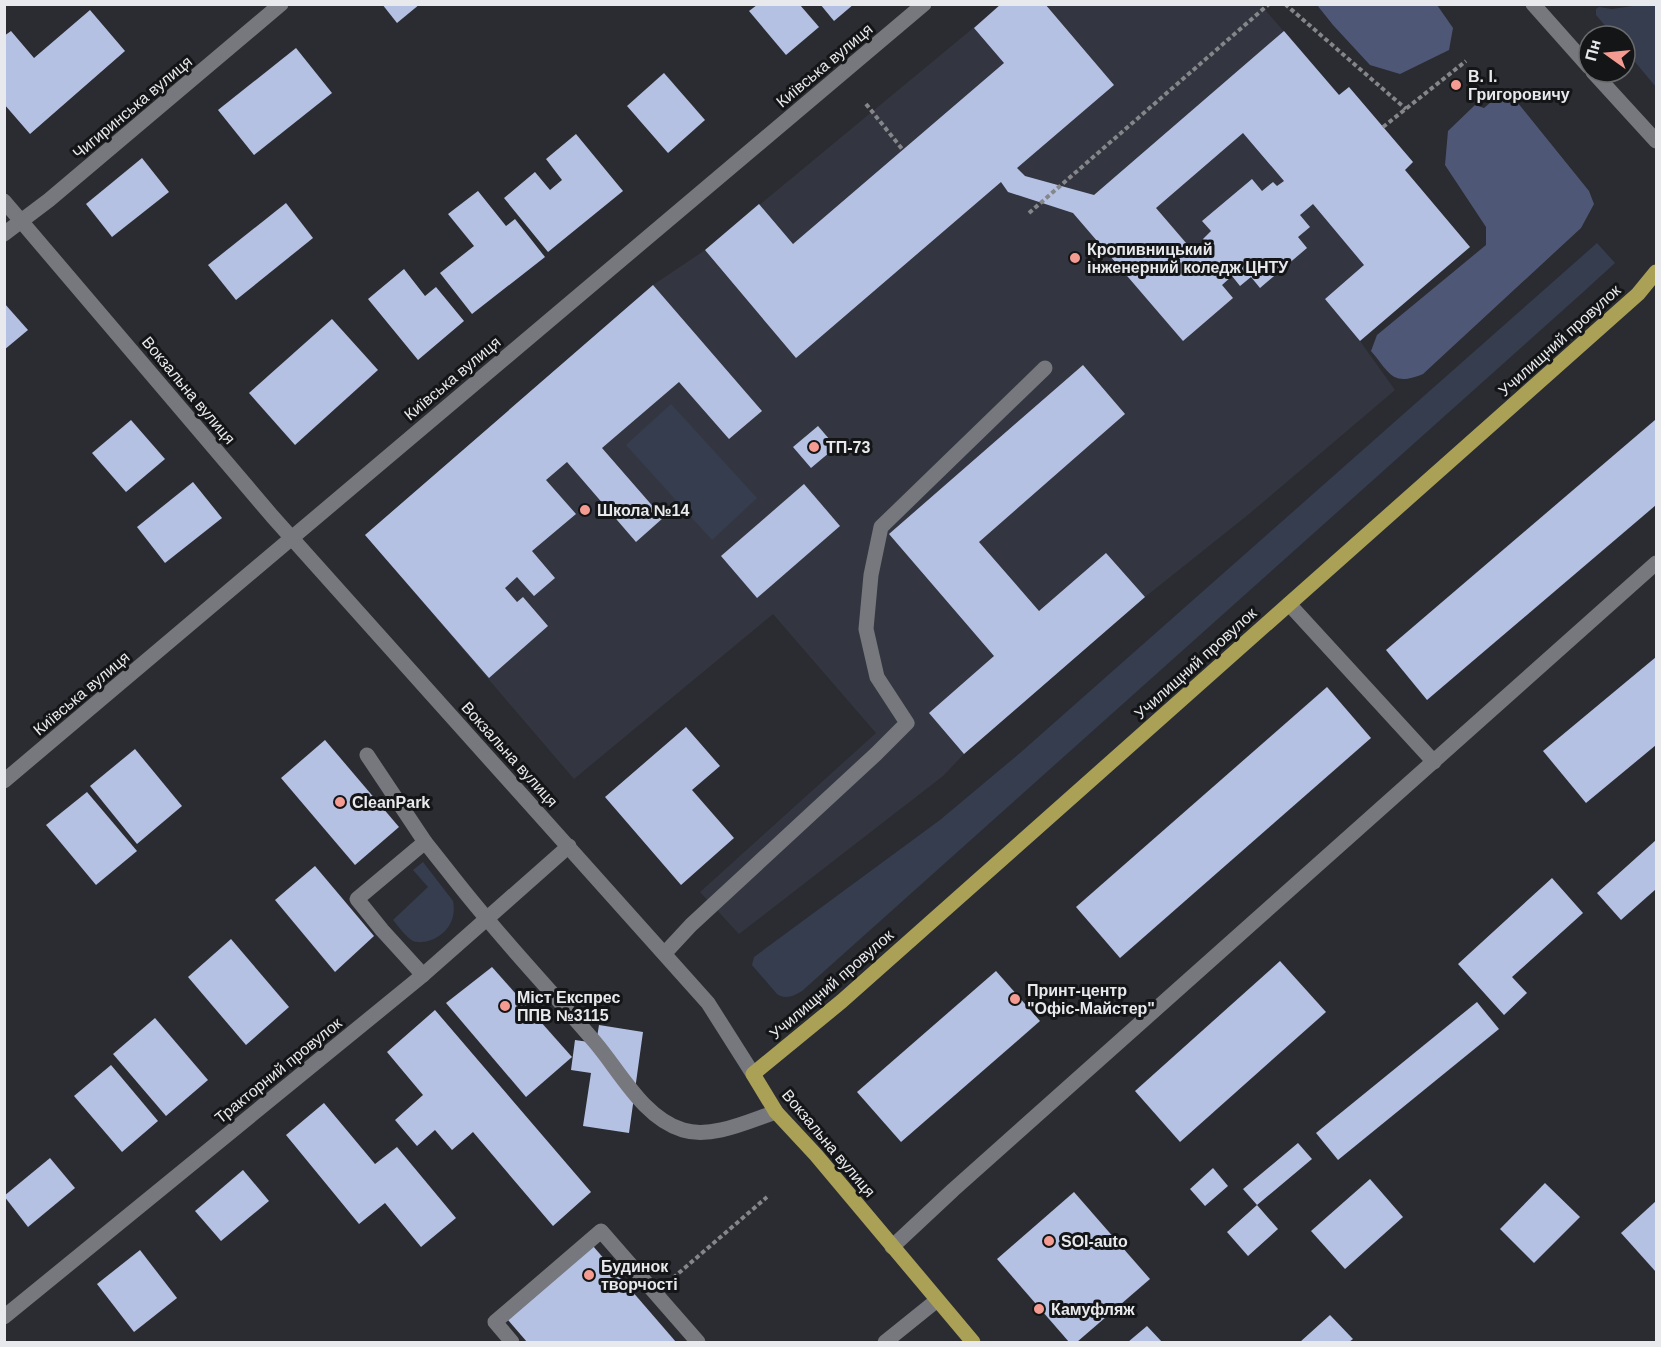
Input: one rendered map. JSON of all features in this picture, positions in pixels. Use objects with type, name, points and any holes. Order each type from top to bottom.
[{"type":"main road","name":"Училищний провулок","points":[[753,1074],[842,1001],[1289,604],[1638,294],[1656,272]]},
{"type":"main road","name":"Вокзальна вулиця","points":[[753,1074],[776,1112],[816,1155],[973,1342]]},
{"type":"street","name":"Чигиринська вулиця","points":[[4,234],[49,200],[280,4]]},
{"type":"street","name":"Київська вулиця","points":[[4,781],[924,4]]},
{"type":"street","points":[[1533,4],[1577,54]]},
{"type":"street","points":[[1604,84],[1656,141]]},
{"type":"street","name":"Вокзальна вулиця","points":[[4,201],[291,537],[708,1003],[753,1074]]},
{"type":"street","points":[[664,953],[907,723],[877,677],[866,629],[871,575],[881,527],[1045,368]]},
{"type":"street","points":[[892,1247],[1656,563]]},
{"type":"street","points":[[1289,604],[1434,762]]},
{"type":"street","points":[[367,755],[424,842],[487,919],[596,1043],[634,1092],[660,1118],[684,1130],[698,1132],[721,1129],[776,1112]]},
{"type":"street","points":[[423,975],[382,930],[357,898],[424,842]]},
{"type":"street","name":"Тракторний провулок","points":[[4,1317],[423,975],[569,846]]},
{"type":"street","points":[[512,1342],[495,1322],[601,1231],[699,1342]]},
{"type":"street","points":[[885,1342],[936,1300]]},
{"type":"path","points":[[1029,213],[1269,4]]},
{"type":"path","points":[[1285,4],[1406,109]]},
{"type":"path","points":[[1383,127],[1466,61]]},
{"type":"path","points":[[866,104],[903,150]]},
{"type":"path","points":[[656,1293],[766,1197]]},
{"type":"shaded area","points":[[1001,5],[1261,5],[1339,95],[1349,87],[1413,162],[1405,170],[1470,247],[1360,341],[1395,390],[1249,514],[1145,597],[964,754],[943,776],[739,934],[700,892],[876,733],[773,614],[574,779],[365,535],[653,285],[705,250]]},
{"type":"shaded area","points":[[1317,5],[1437,5],[1453,28],[1449,50],[1400,74],[1370,65]]},
{"type":"shaded area","points":[[1656,5],[1656,87],[1637,64],[1637,24],[1604,24],[1596,15],[1596,9],[1599,7],[1612,9]]},
{"type":"shaded area","points":[[1498,96],[1513,97],[1589,191],[1594,204],[1581,228],[1423,374],[1404,379],[1392,376],[1371,351],[1377,335],[1486,245],[1486,227],[1445,165],[1448,131],[1475,105],[1484,108]]},
{"type":"shaded area","points":[[1597,243],[1615,263],[802,991],[789,997],[777,994],[752,965],[754,957],[940,820],[1020,753]]},
{"type":"shaded area","points":[[671,404],[757,498],[712,540],[626,445]]},
{"type":"shaded area","points":[[423,862],[453,901],[454,908],[452,921],[445,931],[434,939],[419,942],[408,937],[393,920],[428,887],[413,870]]},
{"type":"building","points":[[382,4],[420,4],[397,23]]},
{"type":"building","points":[[820,4],[854,4],[834,21]]},
{"type":"building","points":[[1001,4],[1045,4],[1114,85],[1017,168],[1025,176],[1094,195],[1284,31],[1339,95],[1349,87],[1413,162],[1405,170],[1470,247],[1360,341],[1325,299],[1364,265],[1313,204],[1300,215],[1310,227],[1298,237],[1307,248],[1260,288],[1251,277],[1240,286],[1232,276],[1222,285],[1233,298],[1183,341],[1073,213],[1008,192],[1001,182],[796,358],[705,250],[759,204],[793,244],[1004,63],[974,28]],"holes":[[[1243,133],[1284,181],[1277,186],[1273,182],[1262,191],[1252,179],[1202,221],[1211,231],[1203,239],[1211,248],[1199,258],[1156,208]]]},
{"type":"building","points":[[757,5],[800,5],[819,27],[786,55],[749,11]]},
{"type":"building","points":[[90,10],[125,51],[30,134],[4,104],[4,36],[11,31],[34,58]]},
{"type":"building","points":[[296,48],[332,93],[254,155],[218,110]]},
{"type":"building","points":[[664,73],[705,120],[668,153],[627,106]]},
{"type":"building","points":[[576,134],[623,191],[548,252],[504,198],[535,172],[550,190],[562,180],[546,159]]},
{"type":"building","points":[[142,158],[169,192],[112,237],[86,204]]},
{"type":"building","points":[[478,191],[506,226],[515,219],[545,257],[472,314],[440,273],[474,246],[448,214]]},
{"type":"building","points":[[286,203],[313,238],[236,300],[208,265]]},
{"type":"building","points":[[404,269],[425,296],[436,287],[464,321],[418,360],[368,299]]},
{"type":"building","points":[[653,285],[762,411],[729,439],[679,382],[602,448],[663,518],[636,542],[567,462],[546,480],[576,514],[532,551],[555,578],[534,596],[517,577],[505,588],[517,602],[523,597],[548,626],[489,678],[365,535]]},
{"type":"building","points":[[4,303],[28,330],[4,350]]},
{"type":"building","points":[[332,319],[378,370],[295,445],[249,393]]},
{"type":"building","points":[[1083,365],[1125,414],[979,542],[1039,611],[1106,553],[1145,597],[964,754],[929,713],[994,656],[889,534]]},
{"type":"building","points":[[131,420],[165,459],[126,492],[92,453]]},
{"type":"building","points":[[1655,420],[1656,505],[1427,700],[1386,650]]},
{"type":"building","name":"ТП-73","points":[[818,426],[836,447],[811,468],[793,447]]},
{"type":"building","points":[[193,482],[222,518],[165,563],[137,527]]},
{"type":"building","points":[[804,484],[840,526],[757,598],[721,556]]},
{"type":"building","points":[[1656,657],[1656,745],[1586,803],[1543,751]]},
{"type":"building","points":[[1327,687],[1371,738],[1120,958],[1076,907]]},
{"type":"building","points":[[686,727],[720,766],[692,790],[734,838],[681,885],[605,797]]},
{"type":"building","name":"CleanPark","points":[[325,740],[399,827],[355,865],[281,778]]},
{"type":"building","points":[[135,749],[182,806],[137,844],[90,786]]},
{"type":"building","points":[[87,792],[137,851],[96,885],[46,825]]},
{"type":"building","points":[[1656,840],[1656,889],[1621,920],[1597,893]]},
{"type":"building","points":[[315,866],[374,936],[335,972],[275,900]]},
{"type":"building","points":[[1552,878],[1583,913],[1512,977],[1527,993],[1504,1015],[1458,964]]},
{"type":"building","points":[[231,939],[289,1007],[246,1045],[188,977]]},
{"type":"building","points":[[1280,961],[1326,1012],[1180,1142],[1135,1091]]},
{"type":"building","points":[[492,967],[572,1057],[526,1097],[446,1003]]},
{"type":"building","points":[[996,971],[1040,1021],[901,1142],[857,1092]]},
{"type":"building","points":[[1477,1002],[1499,1029],[1338,1160],[1316,1133]]},
{"type":"building","points":[[435,1010],[591,1192],[553,1226],[473,1132],[452,1150],[435,1130],[417,1146],[395,1120],[423,1095],[387,1052]]},
{"type":"building","points":[[155,1018],[208,1080],[166,1116],[113,1054]]},
{"type":"building","points":[[599,1025],[643,1032],[629,1133],[583,1126],[591,1073],[571,1070],[575,1040],[596,1043]]},
{"type":"building","points":[[111,1065],[158,1121],[122,1152],[74,1096]]},
{"type":"building","points":[[324,1103],[375,1164],[397,1147],[456,1218],[421,1247],[385,1203],[359,1224],[286,1135]]},
{"type":"building","points":[[1298,1143],[1312,1159],[1257,1205],[1243,1189]]},
{"type":"building","points":[[50,1158],[75,1188],[28,1227],[4,1196]]},
{"type":"building","points":[[1213,1168],[1228,1186],[1205,1206],[1190,1189]]},
{"type":"building","points":[[243,1170],[269,1201],[221,1241],[195,1211]]},
{"type":"building","points":[[1370,1179],[1403,1217],[1345,1269],[1311,1231]]},
{"type":"building","points":[[1545,1183],[1580,1217],[1534,1263],[1500,1229]]},
{"type":"building","points":[[1074,1192],[1150,1279],[1077,1342],[1069,1342],[997,1259]]},
{"type":"building","points":[[1656,1201],[1656,1272],[1621,1233]]},
{"type":"building","points":[[1257,1205],[1278,1229],[1248,1256],[1227,1232]]},
{"type":"building","name":"Будинок творчості","points":[[593,1246],[676,1342],[527,1342],[508,1320]]},
{"type":"building","points":[[140,1250],[177,1298],[134,1332],[97,1284]]},
{"type":"building","points":[[1330,1315],[1353,1339],[1349,1342],[1300,1342]]},
{"type":"building","points":[[1147,1326],[1162,1342],[1128,1342]]},
{"type":"place","name":"В. І. Григоровичу","points":[[1456,85]]},
{"type":"place","name":"Кропивницький інженерний коледж ЦНТУ","points":[[1075,258]]},
{"type":"place","name":"ТП-73","points":[[814,447]]},
{"type":"place","name":"Школа №14","points":[[585,510]]},
{"type":"place","name":"CleanPark","points":[[340,802]]},
{"type":"place","name":"Принт-центр \"Офіс-Майстер\"","points":[[1015,999]]},
{"type":"place","name":"Міст Експрес ППВ №3115","points":[[505,1006]]},
{"type":"place","name":"SOI-auto","points":[[1049,1241]]},
{"type":"place","name":"Будинок творчості","points":[[589,1275]]},
{"type":"place","name":"Камуфляж","points":[[1039,1309]]}]
